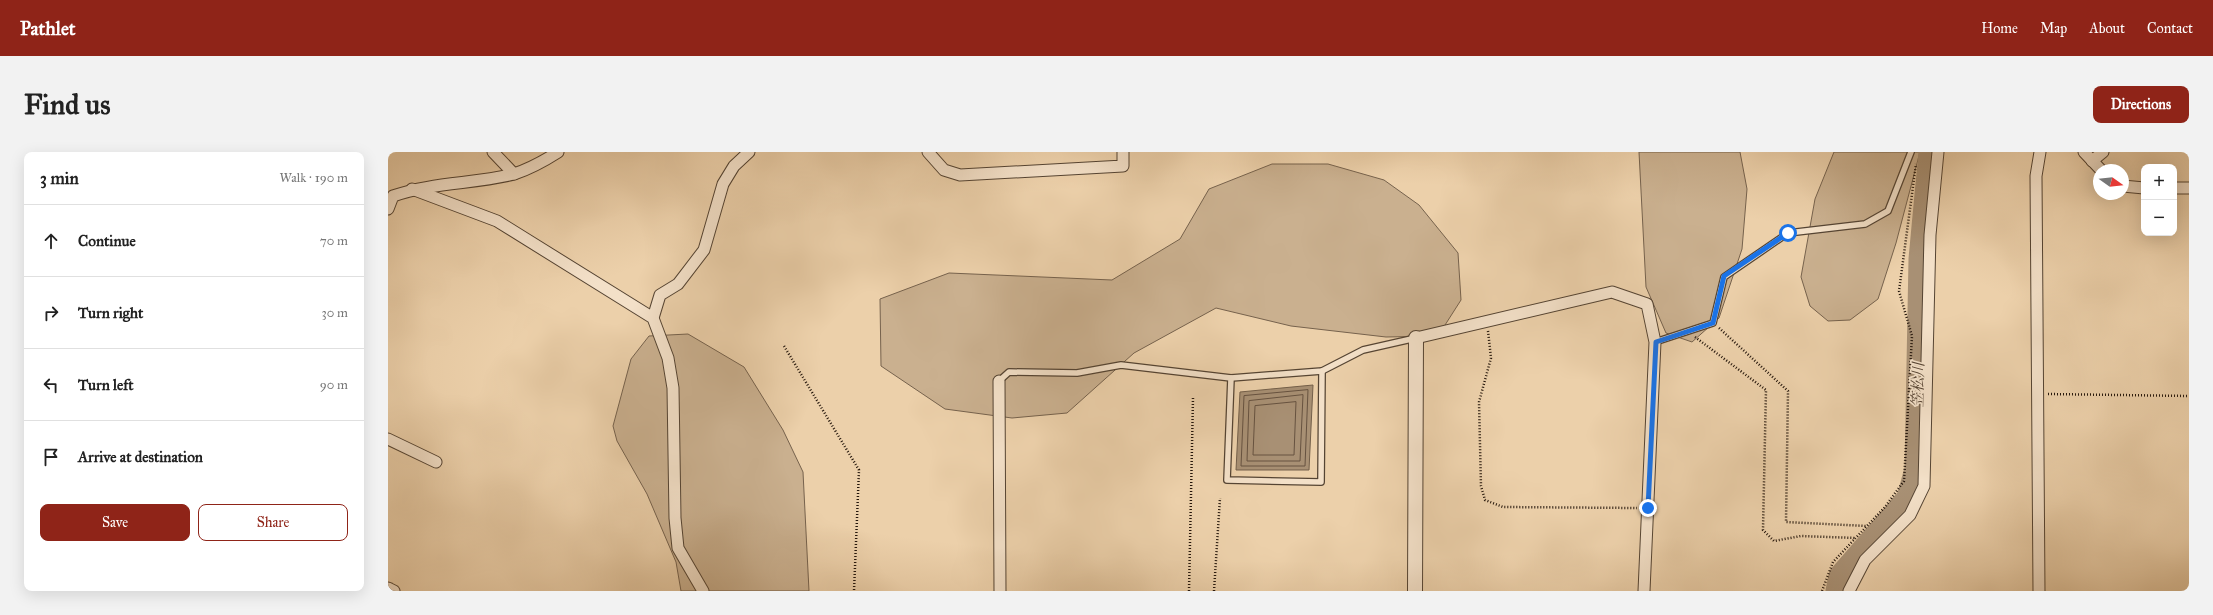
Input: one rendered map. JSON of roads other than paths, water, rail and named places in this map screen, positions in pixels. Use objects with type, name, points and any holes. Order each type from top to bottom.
[{"type":"street","points":[[493,152],[514,174]]},
{"type":"street","points":[[388,209],[393,196],[412,189],[514,174],[544,161],[558,152]]},
{"type":"street","points":[[703,591],[678,548],[675,518],[673,388],[668,358],[653,318],[660,295],[678,284],[704,250],[724,184],[734,166],[749,152]]},
{"type":"street","points":[[928,152],[944,170],[960,175],[1123,166],[1123,152]]},
{"type":"street","points":[[1849,591],[1865,560],[1910,515],[1924,486],[1930,235],[1938,152]]},
{"type":"street","points":[[2039,591],[2036,176],[2040,152]]},
{"type":"street","points":[[2095,164],[2088,156],[2103,152]]},
{"type":"street","points":[[2129,187],[2141,188]]},
{"type":"street","points":[[2177,188],[2189,188]]},
{"type":"street","points":[[412,189],[497,221],[653,318]]},
{"type":"street","points":[[1415,591],[1416,338],[1612,292],[1647,304],[1656,342],[1644,591]]},
{"type":"street","points":[[999,381],[1000,591]]},
{"type":"street","points":[[388,439],[436,462]]},
{"type":"street","points":[[388,588],[394,591]]},
{"type":"lane","points":[[1656,342],[1713,323],[1724,276],[1788,233],[1865,224],[1888,212],[1911,152]]},
{"type":"lane","points":[[999,381],[1009,372],[1077,373],[1121,364],[1231,378],[1322,371],[1363,350],[1416,338]]},
{"type":"lane","points":[[1231,378],[1227,480],[1321,482],[1322,371]]},
{"type":"water","points":[[1313,385],[1309,470],[1236,470],[1240,392]]},
{"type":"waterway","name":"笠松川","points":[[1837,591],[1840,576],[1908,498],[1916,469],[1920,259],[1930,152]]}]
